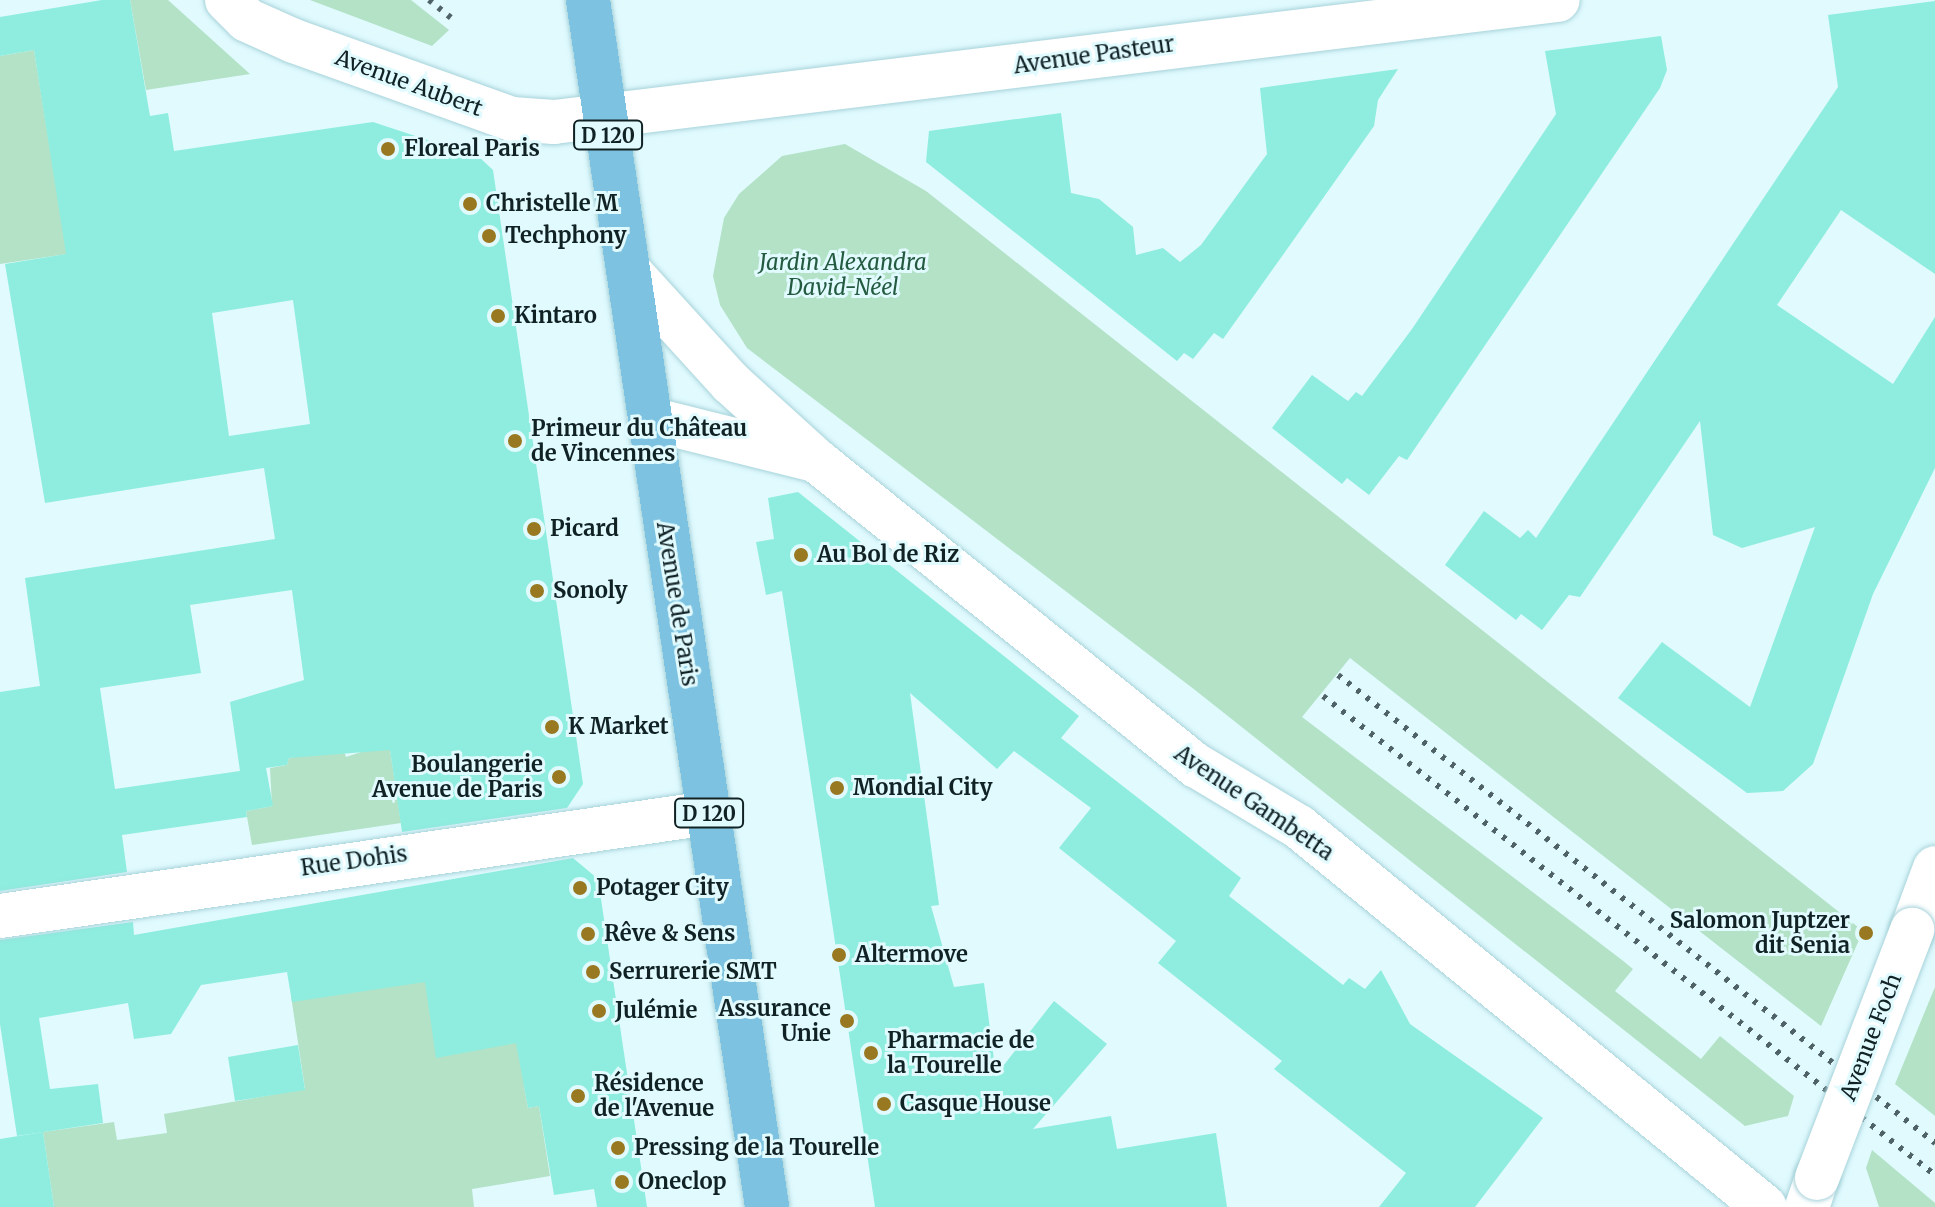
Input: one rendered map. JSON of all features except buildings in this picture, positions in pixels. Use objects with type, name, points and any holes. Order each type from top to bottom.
[{"type":"main road","name":"Avenue de Paris","points":[[588,0],[618,117],[629,271],[767,1207]]},
{"type":"street","name":"Avenue Aubert","points":[[227,0],[247,20],[294,41],[512,119],[618,117]]},
{"type":"street","name":"Avenue Pasteur","points":[[618,117],[1558,0]]},
{"type":"street","name":"Avenue Gambetta","points":[[629,271],[731,383],[817,461],[1226,788],[1299,827],[1765,1207]]},
{"type":"street","name":"Avenue Gambetta","points":[[650,419],[817,461]]},
{"type":"street","name":"Rue Dohis","points":[[0,916],[709,813]]},
{"type":"street","name":"Avenue Foch","points":[[1812,1193],[1935,868]]},
{"type":"green space","points":[[130,0],[168,0],[250,74],[146,90]]},
{"type":"green space","points":[[310,0],[411,0],[449,30],[432,46]]},
{"type":"green space","points":[[34,50],[67,254],[0,264],[0,56]]},
{"type":"green space","name":"Jardin Alexandra David-Néel","points":[[845,144],[926,191],[1863,931],[1821,1026],[1350,658],[1302,717],[1633,969],[1615,991],[1701,1059],[1720,1036],[1794,1096],[1788,1116],[1745,1126],[1195,690],[747,348],[720,305],[713,276],[724,218],[739,194],[782,156]]},
{"type":"green space","points":[[389,743],[401,823],[252,845],[246,811],[272,806],[270,768],[287,765],[289,758],[343,749],[346,757]]},
{"type":"green space","points":[[428,975],[437,1057],[529,1040],[524,1086],[528,1108],[539,1106],[550,1176],[472,1189],[474,1207],[54,1207],[43,1132],[114,1122],[117,1140],[167,1133],[164,1114],[305,1089],[291,996]]},
{"type":"green space","points":[[1935,987],[1935,1116],[1895,1084]]},
{"type":"green space","points":[[1872,1150],[1935,1203],[1935,1207],[1879,1207],[1866,1168]]},
{"type":"railway","points":[[429,0],[457,23]]},
{"type":"railway","points":[[1338,675],[1935,1143]]},
{"type":"railway","points":[[1323,696],[1935,1175]]},
{"type":"place","name":"Floreal Paris","points":[[388,149]]},
{"type":"place","name":"Christelle M","points":[[470,204]]},
{"type":"place","name":"Techphony","points":[[489,236]]},
{"type":"place","name":"Kintaro","points":[[498,316]]},
{"type":"place","name":"Primeur du Château de Vincennes","points":[[515,441]]},
{"type":"place","name":"Picard","points":[[534,529]]},
{"type":"place","name":"Au Bol de Riz","points":[[801,555]]},
{"type":"place","name":"Sonoly","points":[[537,591]]},
{"type":"place","name":"K Market","points":[[552,727]]},
{"type":"place","name":"Boulangerie Avenue de Paris","points":[[559,777]]},
{"type":"place","name":"Mondial City","points":[[837,788]]},
{"type":"place","name":"Potager City","points":[[580,888]]},
{"type":"place","name":"Salomon Juptzer dit Senia","points":[[1866,933]]},
{"type":"place","name":"Rêve & Sens","points":[[588,934]]},
{"type":"place","name":"Altermove","points":[[839,955]]},
{"type":"place","name":"Serrurerie SMT","points":[[593,972]]},
{"type":"place","name":"Julémie","points":[[599,1011]]},
{"type":"place","name":"Assurance Unie","points":[[847,1021]]},
{"type":"place","name":"Pharmacie de la Tourelle","points":[[871,1053]]},
{"type":"place","name":"Résidence de l'Avenue","points":[[578,1096]]},
{"type":"place","name":"Casque House","points":[[884,1104]]},
{"type":"place","name":"Pressing de la Tourelle","points":[[618,1148]]},
{"type":"place","name":"Oneclop","points":[[622,1182]]}]
